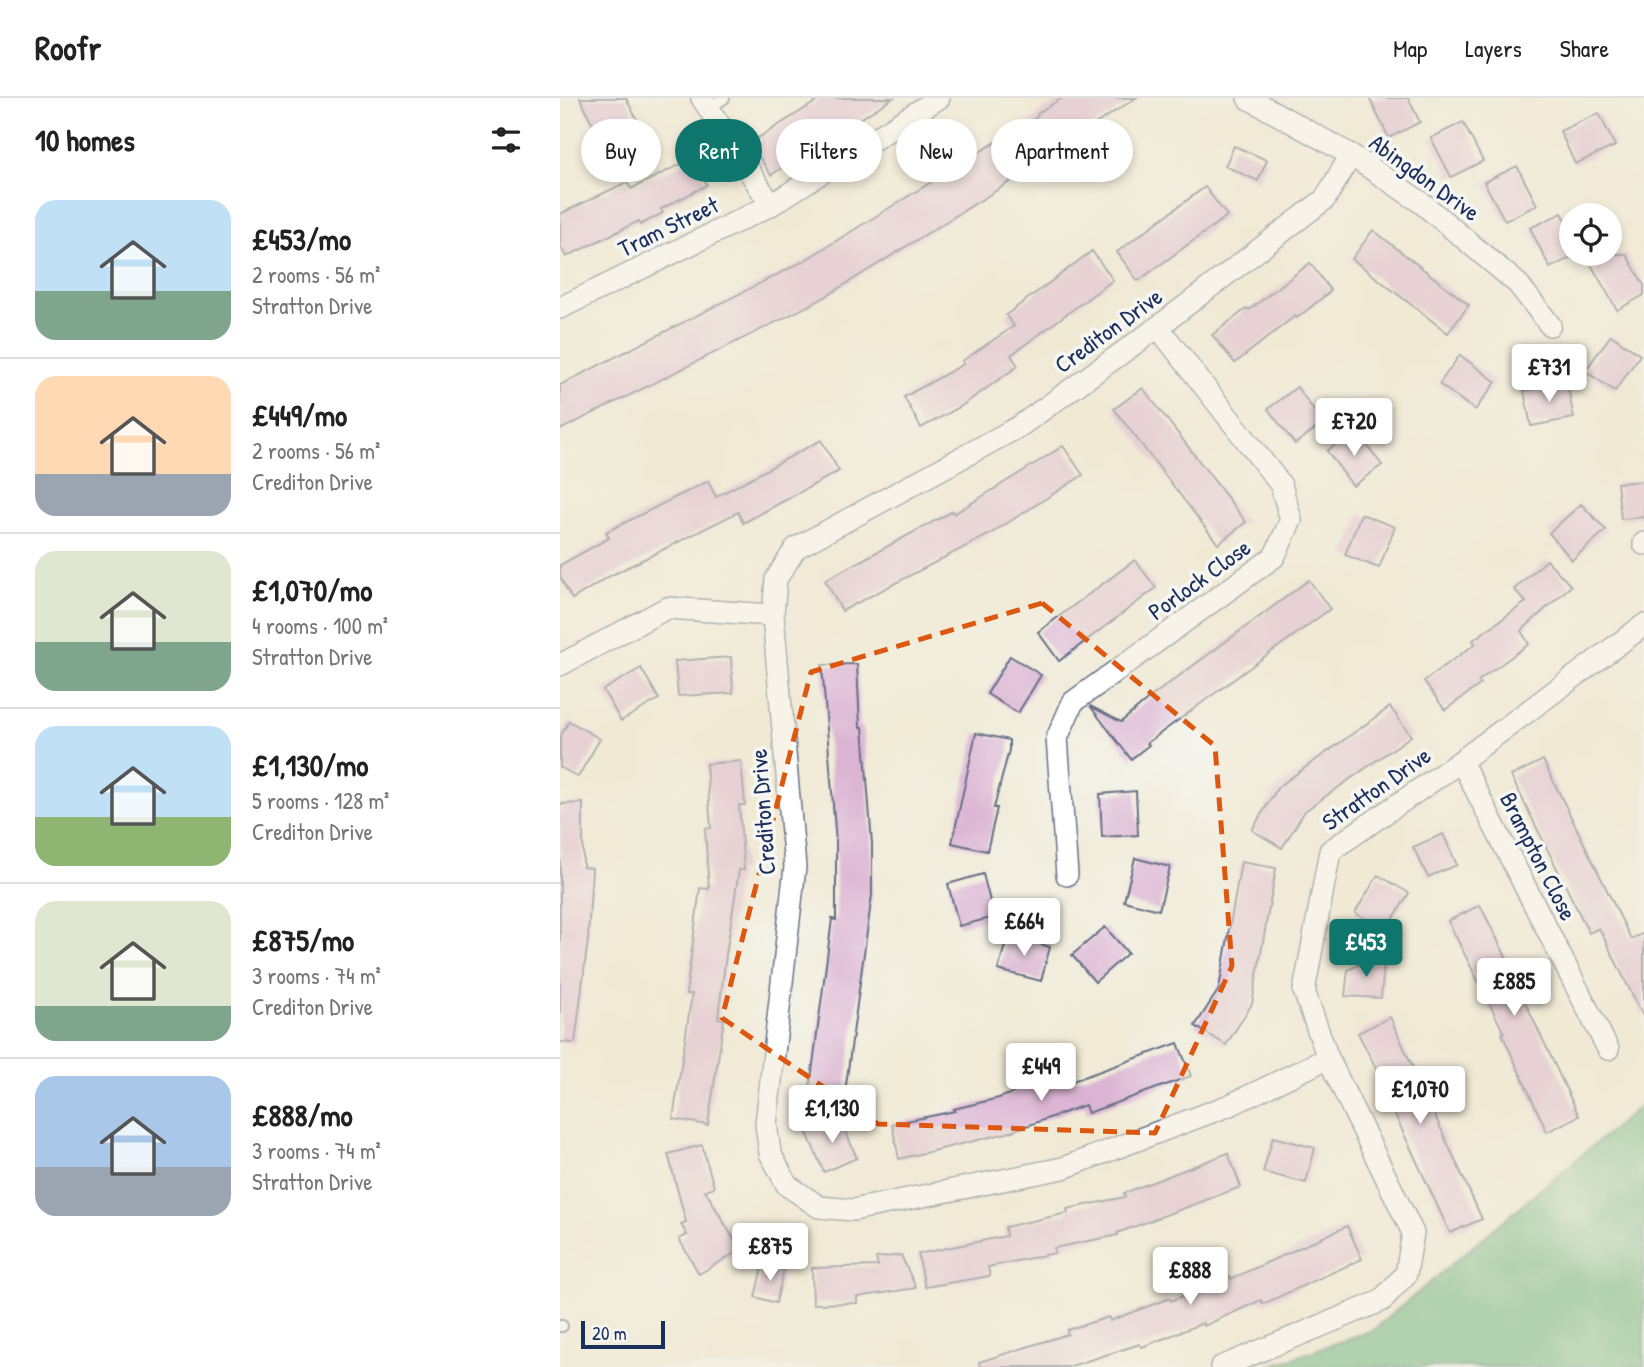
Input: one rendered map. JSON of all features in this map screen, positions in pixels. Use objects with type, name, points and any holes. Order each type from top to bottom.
[{"type":"street","name":"Tram Street","points":[[560,308],[771,205],[939,98]]},
{"type":"street","name":"Abingdon Drive","points":[[1248,98],[1350,155],[1422,203],[1518,284],[1550,325]]},
{"type":"street","points":[[712,101],[771,205]]},
{"type":"street","name":"Crediton Drive","points":[[1328,1058],[1230,1105],[1063,1168],[853,1210],[819,1207],[787,1185],[770,1153],[766,1124],[795,867],[773,615],[776,579],[796,548],[1020,426],[1158,327],[1325,199],[1350,155]]},
{"type":"street","name":"Porlock Close","points":[[1067,875],[1056,738],[1073,702],[1273,557],[1292,520],[1281,485],[1158,327]]},
{"type":"street","points":[[560,664],[667,608],[773,615]]},
{"type":"street","name":"Stratton Drive","points":[[1220,1367],[1381,1301],[1405,1274],[1413,1233],[1328,1058],[1304,991],[1331,851],[1461,761],[1644,625]]},
{"type":"street","name":"Brampton Close","points":[[1461,761],[1608,1049]]},
{"type":"highlighted area","points":[[1042,603],[1215,746],[1232,966],[1155,1133],[878,1124],[722,1018],[811,672]]},
{"type":"green space","points":[[1644,1103],[1644,1367],[1267,1367],[1373,1330]]},
{"type":"building","points":[[580,98],[626,98],[636,119],[590,119]]},
{"type":"building","points":[[822,98],[893,98],[860,119],[788,119]]},
{"type":"building","points":[[1062,98],[1136,98],[1103,119],[1033,119]]},
{"type":"building","points":[[1369,98],[1408,98],[1420,122],[1389,138]]},
{"type":"building","points":[[1599,113],[1615,146],[1575,164],[1560,131]]},
{"type":"building","points":[[1463,122],[1483,161],[1451,177],[1431,138]]},
{"type":"building","points":[[776,127],[776,172],[771,175],[762,161],[762,136]]},
{"type":"building","points":[[991,145],[991,182],[1010,182],[820,300],[560,430],[560,385],[802,262],[931,182],[977,182],[977,154]]},
{"type":"building","points":[[1234,146],[1267,160],[1258,181],[1225,166]]},
{"type":"building","points":[[1517,166],[1537,205],[1505,221],[1484,182]]},
{"type":"building","points":[[675,167],[675,182],[705,182],[707,185],[661,209],[663,213],[640,225],[639,221],[566,257],[560,245],[560,214],[627,182],[631,189],[645,182],[661,182],[661,174]]},
{"type":"building","points":[[1205,187],[1227,216],[1138,281],[1117,252]]},
{"type":"building","points":[[1559,214],[1559,264],[1550,268],[1530,228]]},
{"type":"building","points":[[1373,230],[1469,305],[1448,333],[1352,259]]},
{"type":"building","points":[[1092,251],[1113,280],[1011,355],[1018,366],[960,407],[921,428],[904,397],[964,364],[962,361],[1014,326],[1006,315]]},
{"type":"building","points":[[1622,254],[1626,254],[1644,285],[1644,295],[1617,310],[1592,266],[1622,266]]},
{"type":"building","points":[[1310,263],[1331,291],[1235,363],[1212,335]]},
{"type":"building","points":[[1611,335],[1640,355],[1615,391],[1585,371]]},
{"type":"building","points":[[1460,355],[1496,382],[1475,410],[1439,384]]},
{"type":"building","points":[[1567,383],[1574,418],[1531,426],[1524,391]]},
{"type":"building","points":[[1297,387],[1323,423],[1295,444],[1268,409]]},
{"type":"building","points":[[1143,388],[1246,522],[1218,544],[1114,409]]},
{"type":"building","points":[[1355,429],[1382,465],[1353,486],[1327,451]]},
{"type":"building","points":[[821,440],[839,471],[743,523],[738,512],[610,576],[572,599],[560,577],[560,565],[609,538],[606,532],[708,481],[716,497]]},
{"type":"building","points":[[1063,446],[1083,475],[990,534],[842,611],[825,580],[953,511],[954,514]]},
{"type":"building","points":[[1644,481],[1644,517],[1621,519],[1617,483]]},
{"type":"building","points":[[1581,504],[1606,530],[1572,560],[1549,533]]},
{"type":"building","points":[[1361,514],[1395,527],[1379,568],[1345,555]]},
{"type":"building","points":[[1135,560],[1156,588],[1059,661],[1038,632]]},
{"type":"building","points":[[1547,560],[1571,586],[1521,631],[1529,644],[1478,681],[1481,684],[1445,710],[1424,681],[1475,644],[1473,640],[1526,602],[1514,589]]},
{"type":"building","points":[[1309,580],[1330,609],[1147,743],[1149,745],[1131,759],[1090,706],[1121,722]]},
{"type":"building","points":[[1010,656],[1041,675],[1018,713],[987,694]]},
{"type":"building","points":[[731,657],[733,693],[678,696],[675,661]]},
{"type":"building","points":[[857,664],[860,727],[863,727],[872,844],[872,895],[845,1092],[810,1087],[832,919],[836,920],[836,843],[822,665]]},
{"type":"building","points":[[641,668],[659,699],[621,721],[603,690]]},
{"type":"building","points":[[1390,707],[1411,736],[1305,811],[1282,848],[1252,830],[1278,787]]},
{"type":"building","points":[[569,721],[600,739],[578,777],[560,767],[560,737]]},
{"type":"building","points":[[976,733],[1009,740],[987,851],[952,843]]},
{"type":"building","points":[[1543,760],[1631,939],[1644,933],[1644,1018],[1599,928],[1589,933],[1511,776]]},
{"type":"building","points":[[741,761],[745,805],[739,805],[744,870],[739,870],[726,955],[718,1018],[724,1019],[708,1125],[673,1119],[692,994],[686,994],[700,888],[709,889],[705,829],[711,828],[706,764]]},
{"type":"building","points":[[1136,791],[1138,835],[1102,837],[1100,794]]},
{"type":"building","points":[[583,803],[583,867],[592,868],[588,940],[575,1043],[560,1042],[560,804]]},
{"type":"building","points":[[1443,834],[1457,865],[1428,877],[1413,847]]},
{"type":"building","points":[[1135,858],[1170,867],[1159,910],[1124,901]]},
{"type":"building","points":[[1241,862],[1276,868],[1252,1004],[1226,1045],[1195,1026],[1219,989]]},
{"type":"building","points":[[983,874],[994,917],[959,926],[948,884]]},
{"type":"building","points":[[1378,875],[1409,893],[1386,931],[1355,913]]},
{"type":"building","points":[[1480,905],[1527,999],[1524,1000],[1579,1116],[1547,1132],[1502,1034],[1504,1033],[1448,921]]},
{"type":"building","points":[[1105,927],[1128,953],[1095,982],[1072,955]]},
{"type":"building","points":[[1008,935],[1050,947],[1041,981],[998,970]]},
{"type":"building","points":[[1385,952],[1381,998],[1345,996],[1348,970]]},
{"type":"building","points":[[1390,1017],[1482,1219],[1450,1233],[1384,1091],[1387,1090],[1358,1033]]},
{"type":"building","points":[[1178,1043],[1191,1076],[1088,1113],[1085,1105],[1007,1133],[899,1159],[892,1124],[955,1111],[954,1109],[999,1098],[1056,1077],[1059,1086]]},
{"type":"building","points":[[839,1117],[857,1158],[824,1172],[806,1131]]},
{"type":"building","points":[[1273,1137],[1315,1148],[1306,1183],[1263,1172]]},
{"type":"building","points":[[702,1145],[714,1187],[705,1190],[740,1250],[699,1274],[679,1239],[687,1235],[681,1224],[686,1222],[668,1154]]},
{"type":"building","points":[[1228,1153],[1241,1187],[1117,1233],[1118,1235],[1054,1248],[1055,1253],[988,1267],[990,1276],[925,1287],[918,1254],[1006,1236],[1005,1227],[1068,1213],[1067,1209],[1125,1197],[1124,1193]]},
{"type":"building","points":[[1347,1226],[1362,1259],[1263,1304],[1261,1300],[1204,1326],[1203,1323],[1142,1347],[1140,1344],[1068,1367],[980,1367],[979,1362],[1068,1334],[1067,1330],[1109,1317],[1110,1321],[1170,1298],[1171,1301],[1230,1276],[1231,1279]]},
{"type":"building","points":[[901,1255],[916,1288],[857,1297],[857,1303],[813,1304],[812,1268],[878,1266],[876,1258]]},
{"type":"building","points":[[763,1263],[784,1268],[776,1303],[755,1297]]}]
